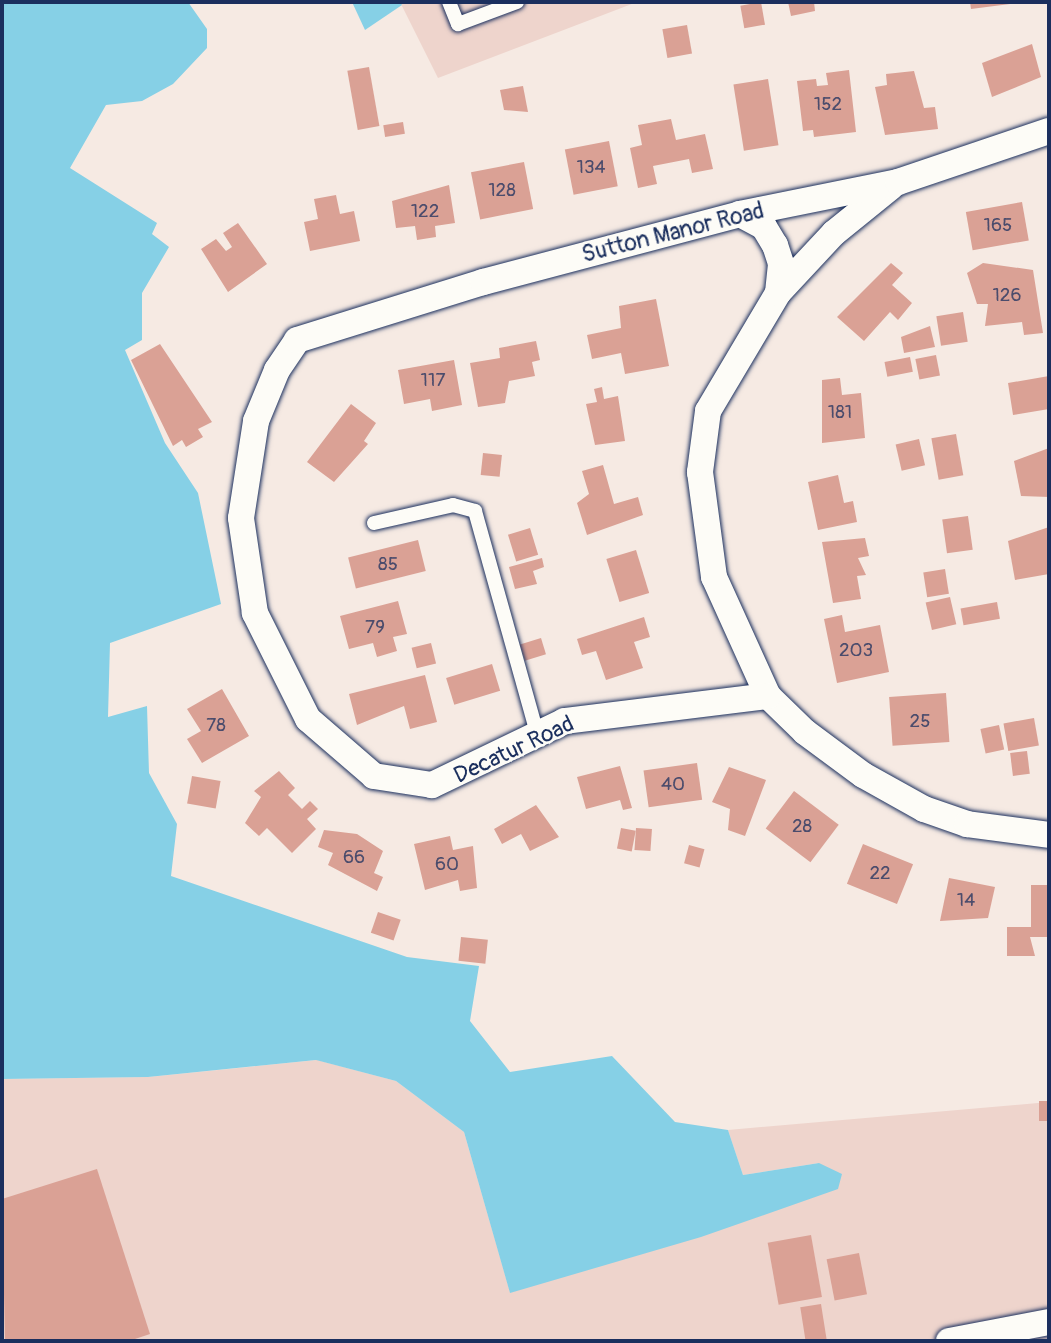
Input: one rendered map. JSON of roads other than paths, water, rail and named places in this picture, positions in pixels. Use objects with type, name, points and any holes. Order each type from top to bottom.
[{"type":"street","name":"Sutton Manor Road","points":[[297,340],[483,282],[740,214],[898,182],[1049,131]]},
{"type":"street","points":[[898,182],[834,233],[778,293],[708,411],[700,472],[714,577],[768,696],[863,775],[924,809],[967,824],[1049,835]]},
{"type":"street","points":[[740,214],[764,227],[775,245],[781,264],[778,293]]},
{"type":"street","name":"Decatur Road","points":[[297,340],[256,421],[241,518],[255,613],[308,719],[374,776],[432,785],[537,733],[631,708],[724,705],[768,696]]},
{"type":"street","points":[[949,1341],[1049,1322]]},
{"type":"lane","points":[[449,2],[458,24],[517,2]]},
{"type":"lane","points":[[374,523],[453,505],[475,511],[537,733]]},
{"type":"water","points":[[2,2],[188,2],[207,29],[207,48],[173,84],[142,101],[106,105],[70,168],[157,223],[152,234],[169,247],[142,293],[142,340],[125,350],[165,443],[198,493],[221,604],[110,643],[108,717],[147,706],[149,773],[177,824],[171,876],[407,957],[479,966],[470,1021],[510,1072],[612,1056],[675,1122],[728,1130],[743,1175],[819,1163],[842,1174],[838,1189],[701,1237],[510,1293],[464,1132],[396,1081],[316,1060],[148,1077],[2,1079]]},
{"type":"water","points":[[352,2],[400,2],[402,5],[365,30]]}]
